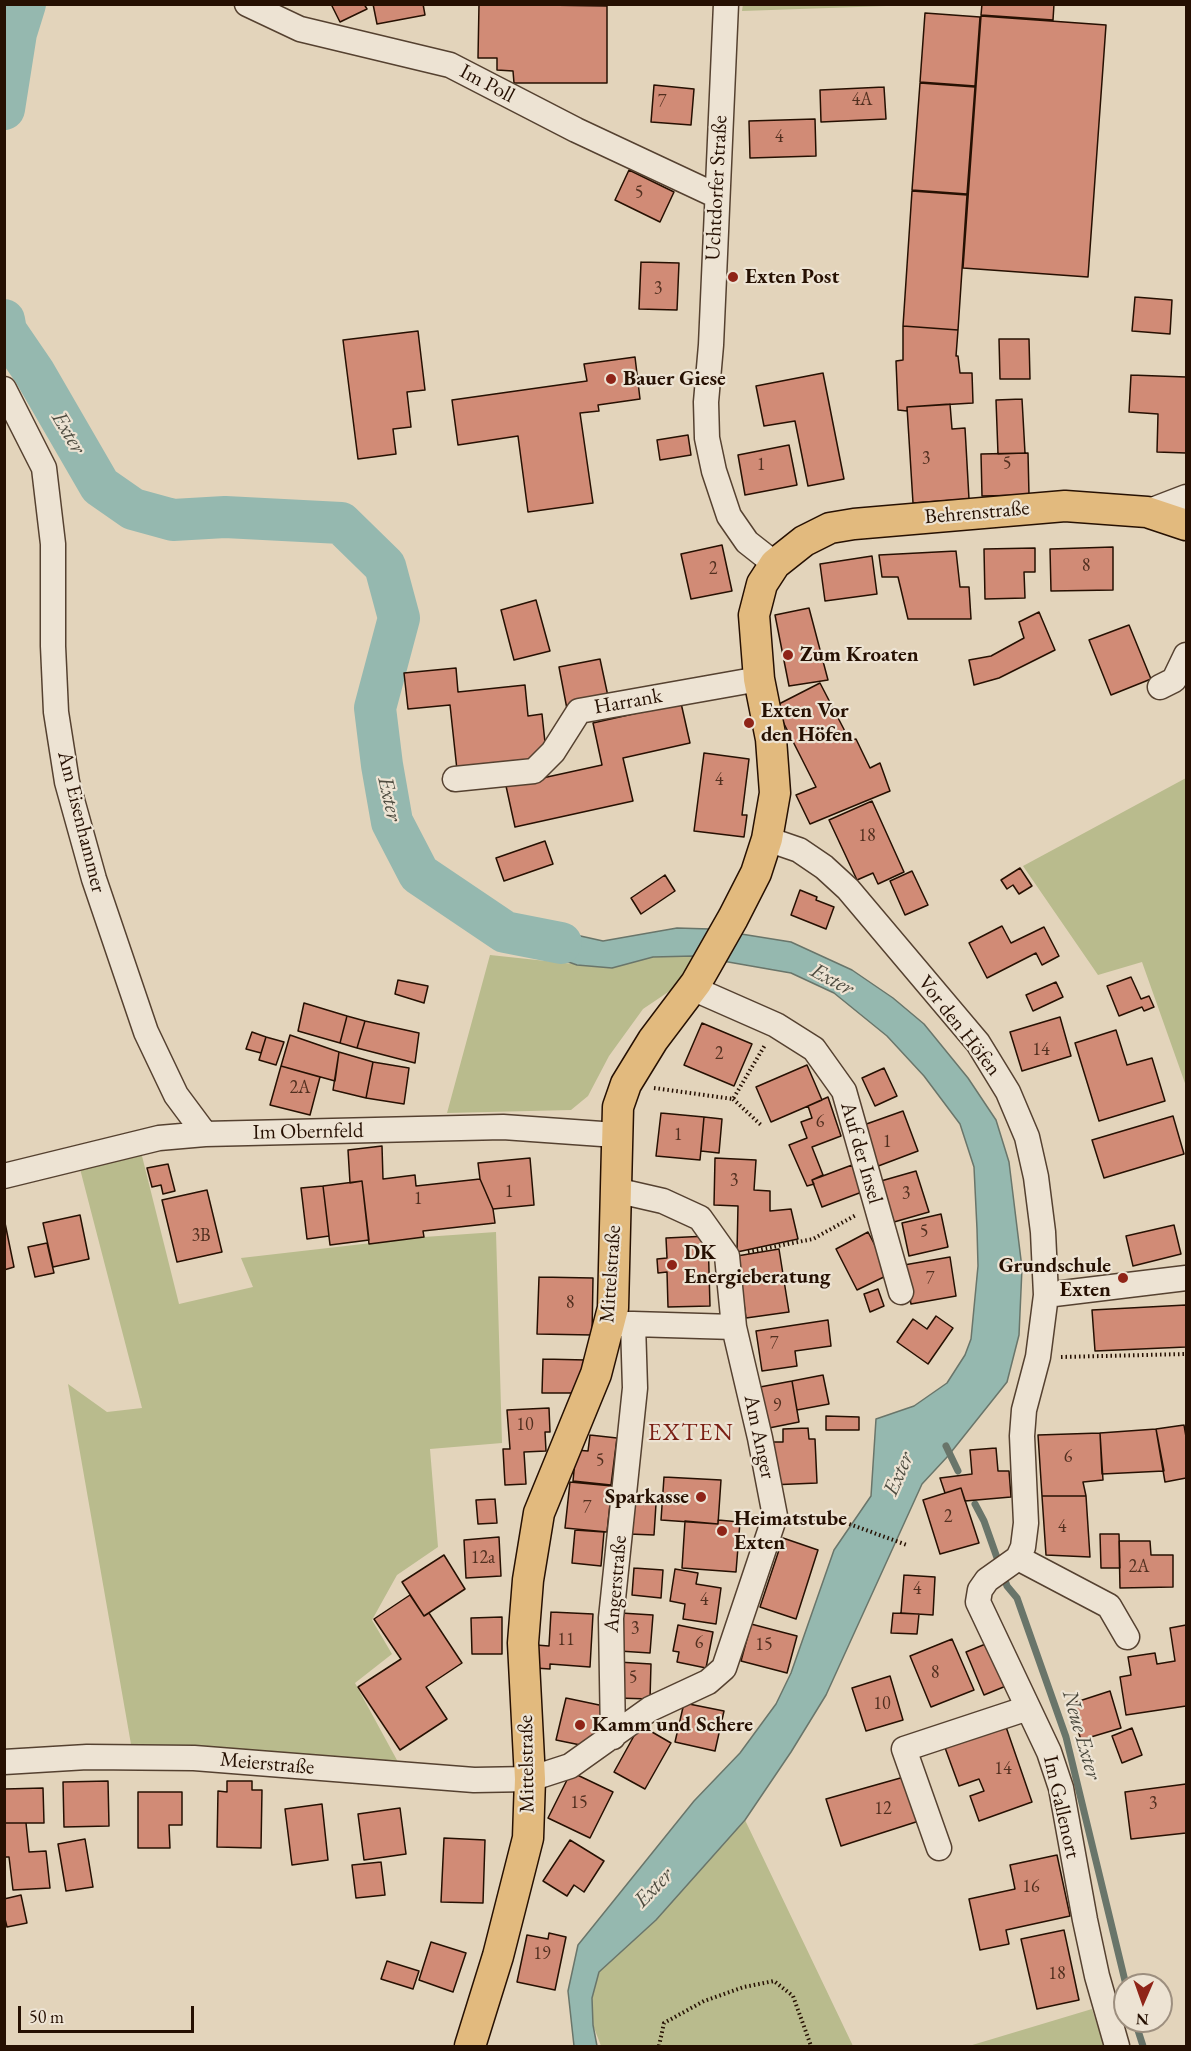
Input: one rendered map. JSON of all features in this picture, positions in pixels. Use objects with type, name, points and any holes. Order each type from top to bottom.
[{"type":"main road","name":"Behrenstraße","points":[[776,564],[804,541],[830,528],[854,524],[1065,506],[1147,512],[1186,525]]},
{"type":"main road","name":"Mittelstraße","points":[[470,2046],[498,1956],[528,1838],[530,1779],[523,1642],[528,1580],[539,1513],[596,1374],[621,1324],[613,1308],[618,1107],[626,1084],[653,1040],[694,986],[734,918],[756,873],[767,839],[775,793],[771,740],[759,679],[754,615],[762,584],[776,564]]},
{"type":"street","name":"Im Poll","points":[[247,4],[300,29],[450,65],[576,130],[717,196]]},
{"type":"street","name":"Uchtdorfer Straße","points":[[726,4],[711,345],[706,402],[707,438],[714,471],[729,516],[747,542],[776,564]]},
{"type":"street","name":"Am Eisenhammer","points":[[4,389],[44,468],[53,544],[52,646],[56,712],[67,782],[94,879],[146,1032],[176,1095],[205,1134]]},
{"type":"street","points":[[1147,512],[1186,497]]},
{"type":"street","points":[[1160,687],[1174,680],[1186,655]]},
{"type":"street","name":"Harrank","points":[[455,779],[534,771],[554,752],[579,711],[759,679]]},
{"type":"street","name":"Vor den Höfen","points":[[767,839],[800,850],[824,867],[848,889],[978,1043],[1008,1092],[1027,1137],[1036,1177],[1043,1232],[1046,1295],[1038,1357],[1024,1410],[1022,1436],[1026,1522],[1023,1547],[1002,1569]]},
{"type":"street","name":"Auf der Insel","points":[[694,986],[776,1025],[814,1049],[844,1091],[901,1292]]},
{"type":"street","name":"Im Obernfeld","points":[[4,1176],[159,1138],[205,1134],[503,1127],[616,1136]]},
{"type":"street","name":"Am Anger","points":[[530,1779],[570,1766],[650,1709],[708,1682],[724,1668],[774,1516],[760,1438],[734,1326],[727,1256],[700,1218],[663,1201],[615,1190]]},
{"type":"street","points":[[1046,1295],[1186,1278]]},
{"type":"street","points":[[621,1324],[734,1326]]},
{"type":"street","name":"Angerstraße","points":[[613,1737],[611,1618],[635,1388],[621,1324]]},
{"type":"street","points":[[1002,1569],[1108,1606],[1126,1637]]},
{"type":"street","name":"Im Gallenort","points":[[1002,1569],[980,1590],[978,1602],[1049,1752],[1061,1788],[1097,1976],[1117,2046]]},
{"type":"street","points":[[939,1848],[904,1749],[1028,1708]]},
{"type":"street","name":"Meierstraße","points":[[4,1762],[87,1757],[194,1758],[474,1780],[530,1779]]},
{"type":"path","points":[[733,1099],[776,1025]]},
{"type":"path","points":[[626,1084],[733,1099],[761,1125]]},
{"type":"path","points":[[727,1256],[813,1239],[876,1204]]},
{"type":"path","points":[[1038,1357],[1186,1354]]},
{"type":"path","points":[[774,1516],[841,1521],[907,1545]]},
{"type":"path","points":[[659,2046],[664,2023],[704,2001],[744,1987],[774,1981],[793,1996],[811,2046]]},
{"type":"green space","points":[[743,4],[915,4],[915,5],[742,11]]},
{"type":"green space","points":[[1186,778],[1186,1086],[1142,962],[1098,975],[1023,866]]},
{"type":"green space","points":[[490,955],[612,968],[653,957],[699,956],[686,980],[643,1009],[609,1056],[588,1096],[571,1110],[447,1113]]},
{"type":"green space","points":[[140,1148],[179,1304],[253,1287],[241,1258],[424,1237],[496,1232],[502,1443],[430,1449],[438,1547],[397,1575],[372,1620],[392,1654],[355,1683],[398,1762],[132,1750],[68,1384],[107,1412],[142,1408],[79,1165]]},
{"type":"green space","points":[[745,1820],[853,2046],[601,2046],[593,2025],[592,1998],[599,1972],[656,1920]]},
{"type":"green space","points":[[1092,2009],[1104,2046],[969,2046]]},
{"type":"water","points":[[540,927],[603,941],[677,928],[710,929],[791,942],[852,970],[893,998],[924,1024],[968,1078],[996,1120],[1009,1162],[1022,1268],[1019,1335],[1007,1382],[948,1456],[922,1484],[826,1695],[745,1820],[656,1920],[599,1972],[592,1998],[593,2025],[597,2046],[574,2046],[568,1991],[578,1945],[694,1801],[740,1753],[776,1704],[791,1673],[834,1550],[871,1496],[876,1419],[914,1406],[947,1383],[965,1355],[971,1339],[978,1266],[974,1167],[960,1124],[924,1076],[887,1036],[834,993],[791,973],[694,956],[653,957],[612,968],[577,965],[540,952],[505,932]]},
{"type":"building","points":[[331,4],[364,4],[367,9],[340,22]]},
{"type":"building","points":[[373,4],[423,4],[425,15],[377,24]]},
{"type":"building","points":[[479,4],[607,6],[607,83],[514,83],[513,71],[497,70],[497,58],[478,58]]},
{"type":"building","points":[[982,4],[1054,4],[1053,20],[981,15]]},
{"type":"building","points":[[925,13],[980,17],[975,86],[920,82]]},
{"type":"building","points":[[981,16],[1106,25],[1088,277],[963,268]]},
{"type":"building","points":[[920,83],[975,87],[967,194],[912,190]]},
{"type":"building","points":[[654,85],[694,89],[691,125],[651,122]]},
{"type":"building","points":[[884,87],[886,119],[821,122],[820,90]]},
{"type":"building","points":[[815,119],[816,156],[750,158],[749,121]]},
{"type":"building","points":[[629,170],[674,192],[660,222],[615,200]]},
{"type":"building","points":[[912,191],[967,195],[958,330],[903,326]]},
{"type":"building","points":[[641,262],[679,263],[677,310],[639,309]]},
{"type":"building","points":[[1135,297],[1172,300],[1170,334],[1132,331]]},
{"type":"building","points":[[903,326],[958,330],[956,356],[958,356],[960,373],[972,373],[973,403],[907,407],[907,411],[898,410],[896,361],[903,360]]},
{"type":"building","points":[[418,331],[425,390],[407,392],[411,427],[393,429],[396,454],[358,459],[343,340]]},
{"type":"building","points":[[999,339],[1029,339],[1030,379],[1000,379]]},
{"type":"building","points":[[635,357],[640,399],[598,405],[599,411],[580,413],[593,503],[528,512],[518,436],[458,445],[452,400],[587,381],[584,364]]},
{"type":"building","points":[[823,373],[844,479],[808,486],[795,421],[764,426],[756,386]]},
{"type":"building","points":[[1131,375],[1186,377],[1186,453],[1157,452],[1158,414],[1129,412]]},
{"type":"building","points":[[1022,399],[1025,453],[998,454],[996,400]]},
{"type":"building","points":[[950,404],[952,429],[965,428],[969,499],[913,503],[907,407]]},
{"type":"building","points":[[688,435],[691,455],[660,460],[657,440]]},
{"type":"building","points":[[789,445],[797,485],[745,495],[738,455]]},
{"type":"building","points":[[1028,453],[1029,495],[982,496],[981,454]]},
{"type":"building","points":[[722,545],[732,591],[691,599],[681,554]]},
{"type":"building","points":[[1113,547],[1113,590],[1051,591],[1050,549]]},
{"type":"building","points":[[1035,548],[1035,572],[1024,572],[1025,598],[985,599],[984,549]]},
{"type":"building","points":[[956,551],[960,587],[969,587],[971,619],[908,619],[898,577],[882,577],[879,555]]},
{"type":"building","points":[[872,556],[877,594],[825,601],[820,564]]},
{"type":"building","points":[[536,600],[550,651],[514,660],[501,610]]},
{"type":"building","points":[[809,608],[828,680],[789,686],[775,615]]},
{"type":"building","points":[[1039,612],[1055,650],[999,678],[974,685],[969,660],[991,656],[1024,638],[1019,622]]},
{"type":"building","points":[[1129,625],[1151,679],[1111,695],[1089,640]]},
{"type":"building","points":[[600,659],[609,701],[567,709],[559,667]]},
{"type":"building","points":[[456,668],[458,692],[525,685],[528,716],[542,714],[546,752],[537,762],[457,770],[450,705],[408,709],[404,673]]},
{"type":"building","points":[[820,683],[850,741],[856,739],[870,768],[880,763],[890,791],[810,824],[796,795],[816,787],[775,706]]},
{"type":"building","points":[[681,703],[690,743],[623,758],[633,801],[515,827],[506,786],[602,765],[593,723]]},
{"type":"building","points":[[704,753],[749,759],[742,815],[747,815],[744,837],[694,831]]},
{"type":"building","points":[[872,801],[904,872],[878,884],[873,873],[857,880],[829,820]]},
{"type":"building","points":[[545,841],[553,864],[504,881],[496,858]]},
{"type":"building","points":[[1020,868],[1032,886],[1019,894],[1013,885],[1007,889],[1001,880]]},
{"type":"building","points":[[912,871],[928,905],[905,915],[890,881]]},
{"type":"building","points":[[665,875],[675,891],[641,914],[631,898]]},
{"type":"building","points":[[800,890],[834,907],[826,929],[791,915]]},
{"type":"building","points":[[1002,926],[1011,943],[1044,927],[1059,956],[1042,965],[1036,953],[987,978],[969,943]]},
{"type":"building","points":[[1131,977],[1141,999],[1149,996],[1154,1007],[1144,1011],[1142,1007],[1119,1016],[1107,986]]},
{"type":"building","points":[[398,980],[428,986],[424,1003],[395,994]]},
{"type":"building","points":[[1056,982],[1063,997],[1033,1011],[1026,995]]},
{"type":"building","points":[[304,1003],[347,1016],[340,1043],[298,1031]]},
{"type":"building","points":[[347,1016],[365,1021],[357,1048],[340,1043]]},
{"type":"building","points":[[1060,1017],[1071,1056],[1022,1071],[1010,1032]]},
{"type":"building","points":[[365,1021],[419,1033],[415,1063],[357,1048]]},
{"type":"building","points":[[702,1023],[752,1044],[734,1086],[684,1065]]},
{"type":"building","points":[[1116,1030],[1127,1065],[1152,1058],[1165,1101],[1099,1121],[1075,1043]]},
{"type":"building","points":[[252,1032],[266,1037],[261,1053],[246,1049]]},
{"type":"building","points":[[290,1035],[339,1052],[335,1081],[281,1066]]},
{"type":"building","points":[[266,1037],[284,1042],[276,1065],[259,1060]]},
{"type":"building","points":[[339,1052],[373,1062],[366,1098],[333,1090]]},
{"type":"building","points":[[373,1062],[409,1068],[404,1104],[366,1098]]},
{"type":"building","points":[[807,1065],[822,1100],[771,1122],[756,1087]]},
{"type":"building","points":[[281,1066],[320,1077],[310,1115],[270,1105]]},
{"type":"building","points":[[884,1068],[897,1096],[875,1106],[862,1078]]},
{"type":"building","points":[[828,1097],[841,1136],[812,1147],[823,1175],[812,1180],[814,1184],[807,1186],[789,1145],[807,1138],[801,1122],[812,1118],[808,1106]]},
{"type":"building","points":[[903,1111],[918,1151],[873,1168],[858,1127]]},
{"type":"building","points":[[661,1113],[704,1117],[700,1160],[656,1156]]},
{"type":"building","points":[[1173,1116],[1184,1154],[1104,1178],[1092,1140]]},
{"type":"building","points":[[704,1117],[722,1119],[719,1153],[701,1151]]},
{"type":"building","points":[[382,1146],[383,1179],[415,1175],[416,1186],[480,1179],[493,1209],[495,1223],[423,1231],[424,1237],[369,1244],[362,1181],[350,1183],[348,1150]]},
{"type":"building","points":[[530,1158],[534,1205],[493,1209],[480,1179],[478,1163]]},
{"type":"building","points":[[715,1158],[756,1160],[754,1190],[770,1191],[770,1211],[791,1209],[798,1239],[737,1252],[738,1206],[714,1205]]},
{"type":"building","points":[[168,1164],[175,1191],[163,1194],[161,1185],[152,1187],[147,1168]]},
{"type":"building","points":[[852,1165],[862,1192],[822,1207],[812,1180]]},
{"type":"building","points":[[916,1171],[929,1212],[894,1222],[881,1181]]},
{"type":"building","points":[[362,1181],[369,1240],[330,1245],[323,1186]]},
{"type":"building","points":[[323,1186],[329,1236],[307,1239],[301,1188]]},
{"type":"building","points":[[207,1190],[222,1252],[177,1262],[162,1200]]},
{"type":"building","points":[[941,1214],[948,1247],[909,1256],[902,1223]]},
{"type":"building","points":[[80,1215],[89,1259],[53,1267],[43,1223]]},
{"type":"building","points":[[4,1224],[14,1267],[4,1270]]},
{"type":"building","points":[[1174,1225],[1181,1254],[1133,1266],[1126,1236]]},
{"type":"building","points":[[868,1232],[890,1274],[857,1290],[836,1249]]},
{"type":"building","points":[[708,1236],[710,1306],[668,1307],[667,1272],[658,1273],[657,1259],[667,1258],[666,1238]]},
{"type":"building","points":[[47,1243],[54,1273],[35,1277],[28,1247]]},
{"type":"building","points":[[779,1249],[789,1312],[746,1318],[737,1256]]},
{"type":"building","points":[[950,1257],[956,1296],[911,1304],[904,1265]]},
{"type":"building","points":[[539,1277],[593,1278],[592,1335],[537,1334]]},
{"type":"building","points":[[878,1289],[884,1306],[870,1312],[864,1294]]},
{"type":"building","points":[[1186,1305],[1186,1347],[1095,1351],[1092,1310]]},
{"type":"building","points":[[936,1316],[953,1328],[928,1364],[897,1342],[913,1319],[927,1329]]},
{"type":"building","points":[[828,1320],[831,1346],[795,1351],[797,1366],[762,1371],[756,1331]]},
{"type":"building","points":[[543,1359],[586,1360],[573,1393],[542,1393]]},
{"type":"building","points":[[823,1375],[829,1404],[797,1410],[792,1381]]},
{"type":"building","points":[[792,1381],[799,1422],[769,1428],[760,1387]]},
{"type":"building","points":[[549,1408],[550,1432],[545,1432],[546,1451],[524,1452],[526,1484],[505,1485],[503,1449],[510,1449],[507,1410]]},
{"type":"building","points":[[826,1416],[859,1417],[859,1430],[826,1430]]},
{"type":"building","points":[[1184,1425],[1186,1478],[1165,1482],[1156,1429]]},
{"type":"building","points":[[808,1428],[809,1439],[815,1439],[817,1483],[770,1485],[769,1442],[783,1442],[783,1429]]},
{"type":"building","points":[[1156,1429],[1164,1471],[1102,1474],[1100,1433]]},
{"type":"building","points":[[1100,1433],[1103,1480],[1083,1482],[1086,1496],[1042,1496],[1038,1435]]},
{"type":"building","points":[[590,1435],[617,1438],[611,1485],[573,1481],[576,1450],[588,1451]]},
{"type":"building","points":[[996,1448],[998,1471],[1009,1471],[1011,1497],[965,1501],[961,1488],[945,1493],[940,1478],[972,1474],[970,1450]]},
{"type":"building","points":[[664,1477],[721,1480],[718,1524],[661,1520]]},
{"type":"building","points":[[570,1482],[612,1486],[607,1532],[565,1528]]},
{"type":"building","points":[[961,1488],[979,1543],[940,1554],[923,1500]]},
{"type":"building","points":[[1042,1496],[1086,1496],[1090,1557],[1046,1555]]},
{"type":"building","points":[[495,1499],[497,1523],[478,1524],[476,1500]]},
{"type":"building","points":[[631,1502],[656,1504],[654,1535],[629,1534]]},
{"type":"building","points":[[718,1520],[740,1522],[736,1572],[682,1568],[685,1521],[718,1524]]},
{"type":"building","points":[[575,1530],[604,1532],[601,1566],[572,1563]]},
{"type":"building","points":[[1100,1534],[1119,1534],[1120,1568],[1101,1568]]},
{"type":"building","points":[[499,1537],[501,1576],[466,1578],[464,1540]]},
{"type":"building","points":[[783,1538],[818,1550],[796,1619],[760,1607]]},
{"type":"building","points":[[1119,1541],[1150,1541],[1151,1555],[1173,1555],[1173,1587],[1120,1588]]},
{"type":"building","points":[[444,1555],[465,1589],[424,1616],[402,1582]]},
{"type":"building","points":[[634,1568],[663,1570],[661,1598],[632,1595]]},
{"type":"building","points":[[675,1569],[698,1573],[696,1584],[721,1588],[716,1624],[683,1619],[685,1604],[670,1601]]},
{"type":"building","points":[[904,1575],[935,1577],[933,1615],[901,1613]]},
{"type":"building","points":[[410,1595],[424,1616],[429,1613],[462,1663],[426,1687],[447,1719],[400,1750],[358,1687],[401,1659],[374,1619]]},
{"type":"building","points":[[551,1612],[593,1614],[590,1667],[550,1664],[550,1669],[535,1668],[536,1645],[549,1646]]},
{"type":"building","points":[[621,1613],[653,1615],[650,1653],[619,1651]]},
{"type":"building","points":[[893,1613],[919,1614],[917,1634],[891,1633]]},
{"type":"building","points":[[502,1617],[502,1654],[472,1654],[471,1618]]},
{"type":"building","points":[[751,1624],[797,1636],[787,1673],[741,1661]]},
{"type":"building","points":[[678,1625],[713,1632],[706,1668],[677,1662],[679,1652],[673,1651]]},
{"type":"building","points":[[1186,1625],[1186,1706],[1126,1715],[1120,1677],[1131,1675],[1128,1657],[1155,1653],[1157,1664],[1175,1661],[1170,1628]]},
{"type":"building","points":[[952,1639],[974,1690],[931,1707],[910,1656]]},
{"type":"building","points":[[988,1643],[1006,1686],[984,1695],[966,1652]]},
{"type":"building","points":[[618,1662],[651,1664],[650,1699],[617,1698]]},
{"type":"building","points":[[890,1676],[903,1720],[866,1731],[852,1688]]},
{"type":"building","points":[[1110,1691],[1121,1728],[1081,1740],[1070,1704]]},
{"type":"building","points":[[566,1698],[604,1706],[595,1748],[556,1740]]},
{"type":"building","points":[[684,1703],[724,1711],[715,1751],[675,1742]]},
{"type":"building","points":[[1005,1724],[1032,1802],[979,1821],[970,1796],[984,1791],[979,1779],[959,1786],[944,1745]]},
{"type":"building","points":[[640,1725],[671,1743],[645,1789],[614,1772]]},
{"type":"building","points":[[1132,1728],[1142,1755],[1122,1763],[1112,1736]]},
{"type":"building","points":[[571,1772],[613,1792],[590,1838],[548,1818]]},
{"type":"building","points":[[904,1777],[919,1821],[841,1846],[826,1799]]},
{"type":"building","points":[[108,1781],[109,1826],[64,1827],[63,1782]]},
{"type":"building","points":[[227,1781],[252,1781],[252,1790],[262,1790],[261,1848],[217,1847],[218,1791],[227,1792]]},
{"type":"building","points":[[1186,1784],[1186,1833],[1131,1839],[1125,1792]]},
{"type":"building","points":[[43,1788],[44,1823],[5,1823],[5,1789]]},
{"type":"building","points":[[138,1792],[182,1792],[182,1825],[169,1825],[170,1848],[138,1848]]},
{"type":"building","points":[[322,1804],[328,1860],[292,1865],[285,1809]]},
{"type":"building","points":[[400,1808],[406,1854],[364,1860],[358,1814]]},
{"type":"building","points":[[4,1823],[26,1823],[29,1852],[46,1851],[50,1888],[13,1890],[9,1857],[4,1857]]},
{"type":"building","points":[[444,1838],[485,1840],[483,1903],[441,1902]]},
{"type":"building","points":[[85,1839],[93,1887],[66,1891],[58,1844]]},
{"type":"building","points":[[570,1840],[604,1861],[584,1892],[574,1885],[567,1896],[543,1881]]},
{"type":"building","points":[[1057,1855],[1070,1916],[1006,1930],[1009,1944],[980,1950],[969,1899],[1015,1889],[1010,1865]]},
{"type":"building","points":[[381,1862],[385,1895],[356,1898],[352,1865]]},
{"type":"building","points":[[21,1895],[27,1923],[7,1927],[4,1899]]},
{"type":"building","points":[[1064,1930],[1079,2000],[1037,2009],[1021,1939]]},
{"type":"building","points":[[549,1933],[566,1937],[555,1990],[517,1982],[527,1935],[548,1939]]},
{"type":"building","points":[[431,1942],[466,1953],[453,1992],[419,1980]]},
{"type":"building","points":[[387,1961],[419,1971],[413,1989],[381,1979]]},
{"type":"waterway","name":"Exter","points":[[4,109],[16,33],[25,4]]},
{"type":"waterway","name":"Exter","points":[[4,320],[6,331],[34,372],[100,486],[133,509],[173,520],[225,517],[341,523],[385,566],[399,618],[375,708],[392,822],[419,874],[505,932],[561,943]]},
{"type":"waterway","name":"Neue Exter","points":[[946,1446],[958,1471]]},
{"type":"waterway","name":"Neue Exter","points":[[975,1504],[984,1521],[1007,1586],[1017,1598],[1066,1737],[1123,1973]]},
{"type":"waterway","name":"Neue Exter","points":[[1139,2033],[1143,2046]]},
{"type":"place","name":"Exten Post","points":[[733,277]]},
{"type":"place","name":"Bauer Giese","points":[[611,379]]},
{"type":"place","name":"Zum Kroaten","points":[[788,655]]},
{"type":"place","name":"Exten Vor den Höfen","points":[[749,723]]},
{"type":"place","name":"DK Energieberatung","points":[[672,1265]]},
{"type":"place","name":"Grundschule Exten","points":[[1123,1278]]},
{"type":"place","name":"Sparkasse","points":[[701,1497]]},
{"type":"place","name":"Heimatstube Exten","points":[[722,1531]]},
{"type":"place","name":"Kamm und Schere","points":[[580,1725]]},
{"type":"district","name":"EXTEN","points":[[691,1433]]}]
